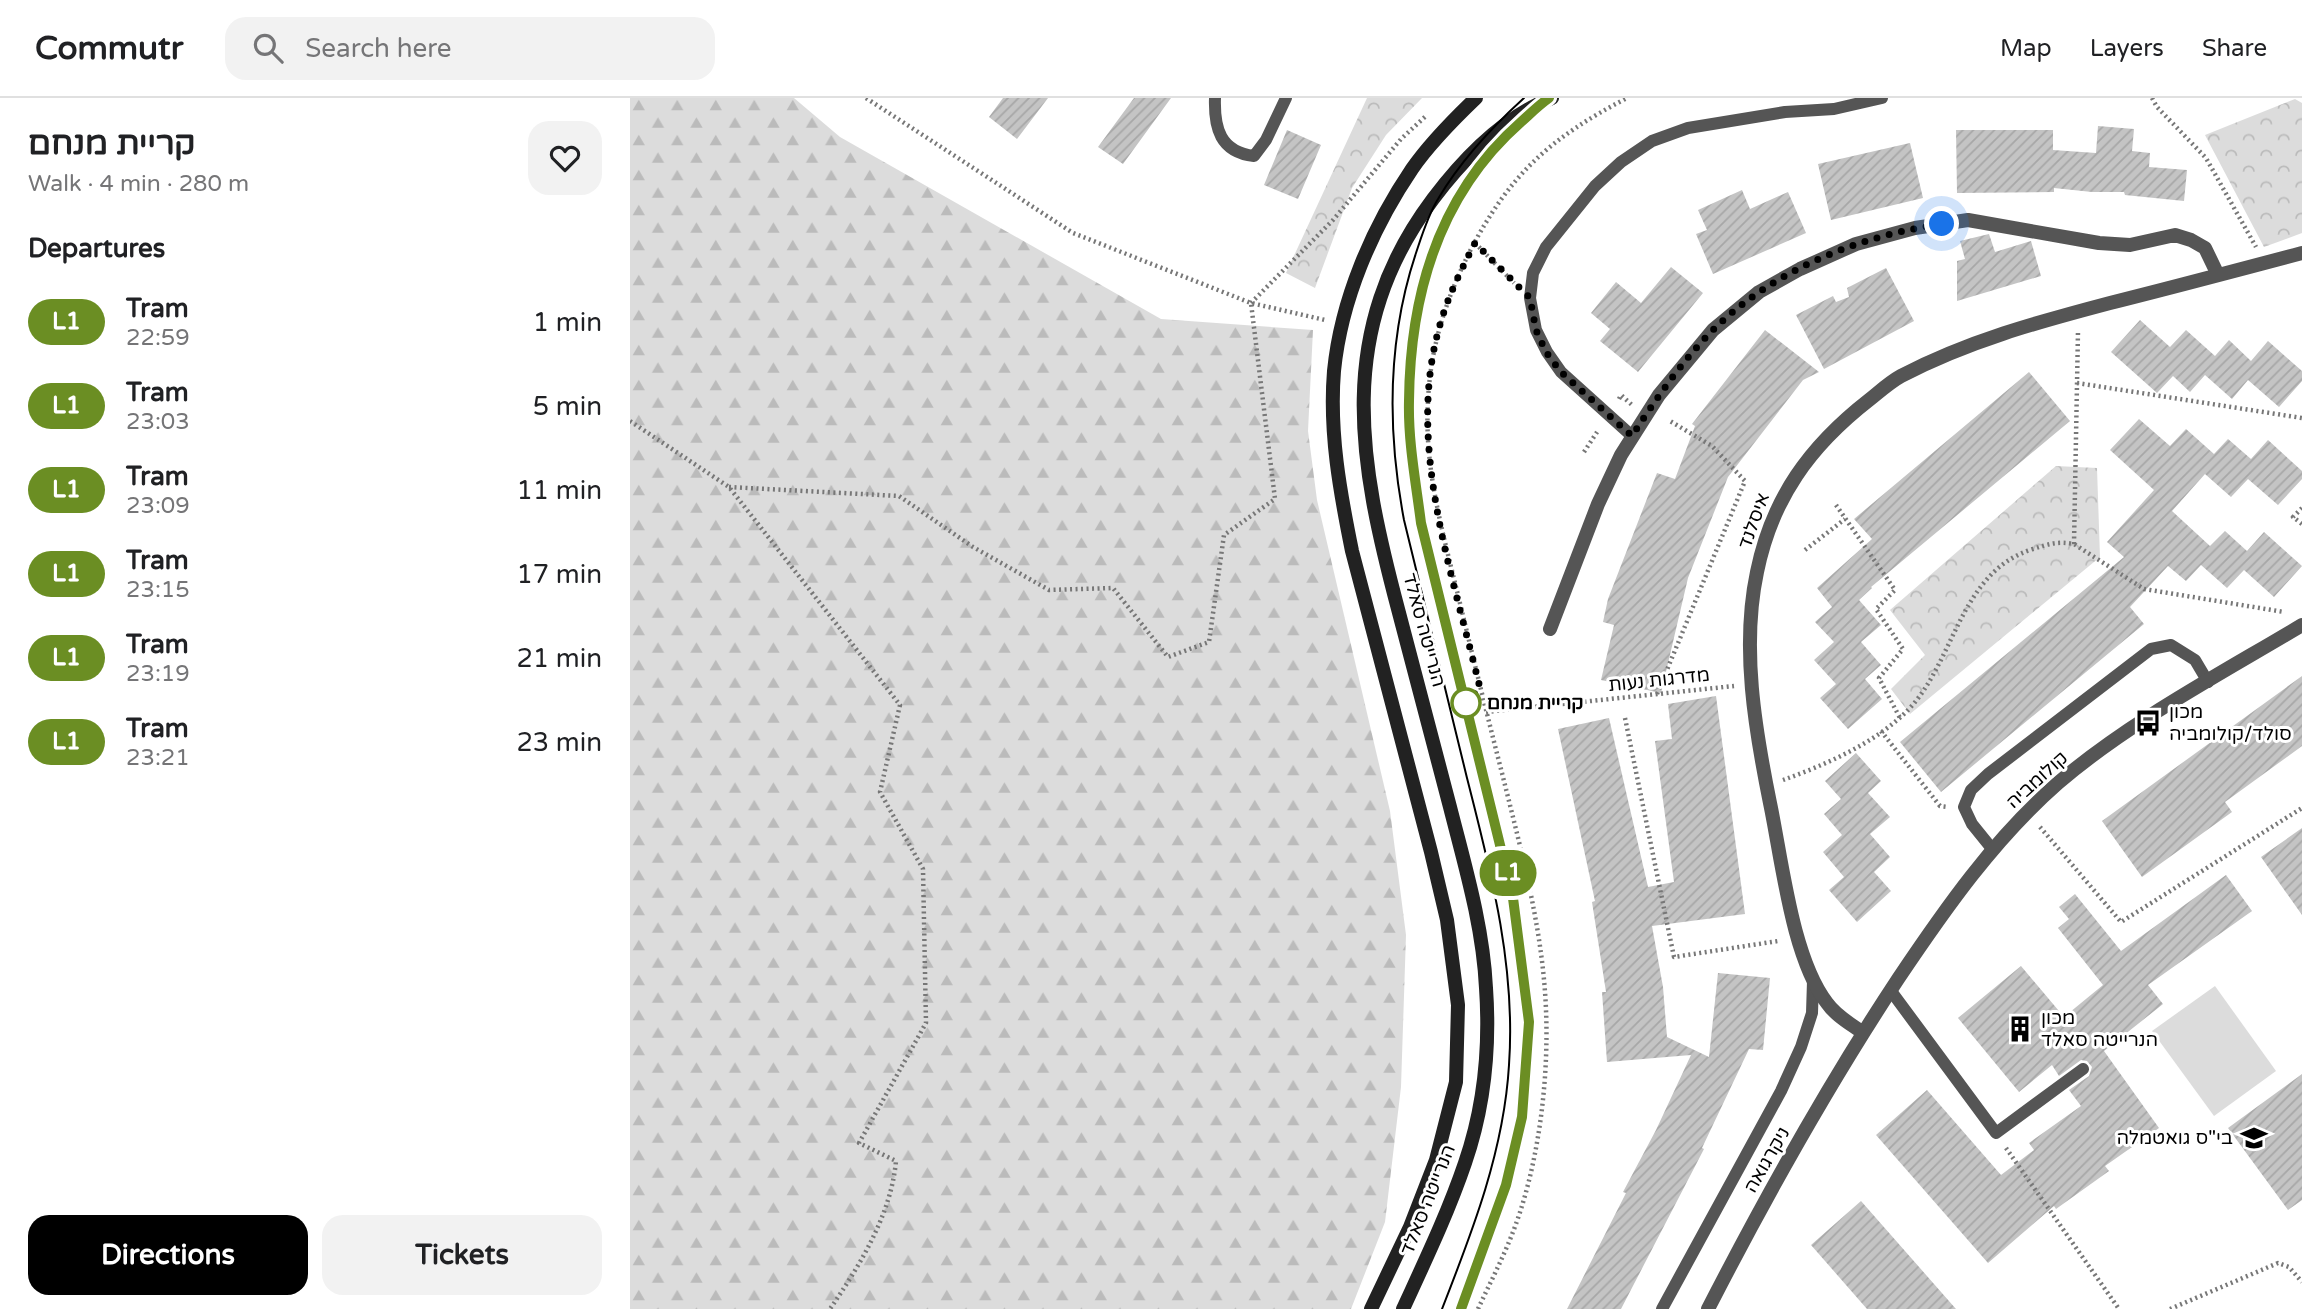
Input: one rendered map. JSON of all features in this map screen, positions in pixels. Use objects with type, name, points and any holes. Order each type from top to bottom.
[{"type":"main road","name":"הנרייטה סאלד","points":[[1371,1309],[1410,1227],[1436,1160],[1455,1082],[1458,1005],[1447,920],[1352,551],[1340,491],[1334,431],[1334,372],[1342,324],[1358,274],[1392,203],[1421,158],[1446,127],[1476,98]]},
{"type":"main road","name":"הנרייטה סאלד","points":[[1403,1309],[1466,1161],[1481,1102],[1487,1038],[1486,985],[1469,878],[1381,542],[1364,447],[1363,386],[1370,333],[1383,292],[1402,248],[1422,214],[1459,167],[1489,137],[1516,117],[1552,98]]},
{"type":"street","points":[[1550,629],[1598,504],[1632,436],[1659,395],[1713,330],[1759,292],[1800,269],[1856,244],[1915,228],[1968,220],[2099,243],[2130,245],[2175,235],[2205,248],[2218,275]]},
{"type":"street","name":"איסלנד","points":[[1863,1032],[1828,1005],[1813,981],[1798,938],[1767,786],[1752,684],[1750,645],[1757,572],[1767,535],[1781,500],[1798,470],[1856,411],[1899,377],[1960,348],[2019,327],[2302,253]]},
{"type":"street","name":"קולומביה","points":[[1863,1032],[1980,863],[2057,783],[2100,750],[2302,625]]},
{"type":"street","name":"ניקרגואה","points":[[1708,1309],[1749,1230],[1863,1032]]},
{"type":"lane","points":[[1215,98],[1214,120],[1224,141],[1234,150],[1254,156],[1266,140],[1286,98]]},
{"type":"lane","points":[[1632,436],[1561,372],[1546,352],[1536,330],[1530,298],[1533,273],[1546,247],[1595,187],[1621,162],[1652,141],[1688,128],[1785,112],[1835,109],[1882,98]]},
{"type":"lane","points":[[1993,850],[1972,824],[1964,807],[1971,790],[1988,774],[2151,649],[2171,645],[2195,660],[2208,682]]},
{"type":"lane","points":[[1662,1309],[1781,1091],[1812,1013],[1813,981]]},
{"type":"lane","points":[[1891,991],[1996,1133],[2083,1069]]},
{"type":"path","points":[[866,98],[1073,233],[1251,303],[1342,324]]},
{"type":"path","points":[[1478,1309],[1512,1236],[1533,1164],[1546,1069],[1546,1010],[1539,938],[1526,869],[1434,488],[1427,405],[1438,332],[1452,288],[1494,208],[1527,167],[1557,141],[1603,110],[1627,98]]},
{"type":"path","points":[[2152,98],[2157,107],[2206,158],[2266,262]]},
{"type":"path","points":[[1251,303],[1333,220],[1401,139],[1428,114]]},
{"type":"path","points":[[1475,243],[1530,298]]},
{"type":"path","points":[[729,487],[899,496],[972,547],[1049,590],[1113,588],[1168,657],[1209,642],[1224,535],[1275,499],[1251,303]]},
{"type":"path","points":[[2074,544],[2078,312]]},
{"type":"path","points":[[2077,383],[2302,418]]},
{"type":"path","points":[[630,421],[729,487],[901,705],[880,792],[923,869],[926,1023],[859,1143],[896,1161],[894,1185],[860,1265],[830,1309]]},
{"type":"path","points":[[1657,694],[1745,481],[1712,446],[1670,421]]},
{"type":"path","points":[[1836,506],[1895,590],[1876,609],[1903,649],[1879,678],[1900,718]]},
{"type":"path","points":[[2302,508],[2293,517],[2302,524]]},
{"type":"path","points":[[1805,550],[1845,519]]},
{"type":"path","points":[[1767,786],[1812,770],[1900,718],[1925,691],[1957,625],[1987,578],[2002,564],[2022,552],[2061,541],[2074,544],[2144,589],[2289,612]]},
{"type":"path","name":"מדרגות נעות","points":[[1486,712],[1752,684]]},
{"type":"path","points":[[1625,719],[1674,957],[1798,938]]},
{"type":"path","points":[[1881,731],[1940,806],[1964,807]]},
{"type":"path","points":[[2028,814],[2121,922],[2302,808]]},
{"type":"path","points":[[1996,1133],[2119,1309]]},
{"type":"path","points":[[2170,1309],[2278,1263],[2289,1267],[2302,1282]]},
{"type":"green space","points":[[630,98],[794,98],[840,137],[1161,319],[1313,330],[1308,431],[1317,500],[1390,811],[1406,935],[1401,1087],[1385,1222],[1351,1309],[630,1309]]},
{"type":"green space","points":[[1367,98],[1422,98],[1386,135],[1352,188],[1315,288],[1286,273]]},
{"type":"green space","points":[[2295,99],[2302,103],[2302,233],[2264,247],[2205,135]]},
{"type":"green space","points":[[2056,466],[2097,468],[2100,557],[1910,714],[1891,689],[1925,655],[1890,610]]},
{"type":"green space","points":[[2215,986],[2276,1071],[2214,1116],[2152,1031]]},
{"type":"building","points":[[1003,98],[1048,98],[1017,139],[989,117]]},
{"type":"building","points":[[1134,98],[1171,98],[1123,164],[1098,147]]},
{"type":"building","points":[[2098,126],[2134,129],[2132,151],[2150,153],[2149,167],[2187,170],[2184,201],[2125,195],[2124,192],[2054,188],[2054,192],[1957,193],[1956,130],[2053,130],[2053,150],[2096,153]]},
{"type":"building","points":[[1287,130],[1321,145],[1298,199],[1264,185]]},
{"type":"building","points":[[1910,143],[1923,198],[1831,220],[1818,164]]},
{"type":"building","points":[[1742,190],[1750,209],[1788,192],[1806,233],[1713,274],[1696,234],[1707,230],[1698,210]]},
{"type":"building","points":[[1989,234],[1995,252],[2031,241],[2041,276],[1957,301],[1957,261],[1965,259],[1960,241]]},
{"type":"building","points":[[1671,267],[1703,293],[1638,372],[1600,341],[1610,329],[1591,313],[1616,282],[1641,303]]},
{"type":"building","points":[[1886,268],[1914,321],[1824,369],[1796,315],[1833,296],[1836,302],[1849,297],[1847,288]]},
{"type":"building","points":[[2140,320],[2170,347],[2186,330],[2215,356],[2229,340],[2251,361],[2268,341],[2302,371],[2302,381],[2279,407],[2248,380],[2232,399],[2205,375],[2190,392],[2173,376],[2157,393],[2111,352]]},
{"type":"building","points":[[1765,330],[1819,372],[1803,380],[1728,477],[1688,578],[1661,693],[1601,680],[1614,625],[1603,622],[1608,599],[1657,473],[1675,479],[1695,426],[1692,424]]},
{"type":"building","points":[[2029,372],[2070,421],[1871,587],[1859,600],[1881,625],[1861,642],[1881,665],[1865,679],[1882,699],[1848,729],[1820,698],[1836,684],[1814,660],[1834,642],[1815,622],[1832,607],[1817,588],[1872,539],[1854,519]]},
{"type":"building","points":[[2139,419],[2170,446],[2186,429],[2214,454],[2228,439],[2251,459],[2268,440],[2302,471],[2302,479],[2278,505],[2248,479],[2231,497],[2205,474],[2172,511],[2210,546],[2225,531],[2247,551],[2264,532],[2302,566],[2274,597],[2244,570],[2227,588],[2201,565],[2186,581],[2168,566],[2130,607],[2144,624],[1941,792],[1900,742],[2124,557],[2107,542],[2154,490],[2110,450]]},
{"type":"building","points":[[2302,676],[2302,746],[2225,802],[2232,812],[2142,877],[2102,821]]},
{"type":"building","points":[[1716,696],[1745,914],[1652,926],[1663,987],[1667,1037],[1709,1057],[1718,973],[1770,978],[1763,1050],[1749,1049],[1702,1148],[1704,1149],[1621,1309],[1567,1309],[1626,1193],[1623,1192],[1691,1055],[1607,1062],[1602,992],[1606,992],[1592,902],[1595,901],[1558,729],[1609,718],[1648,887],[1674,882],[1655,741],[1672,739],[1668,704]]},
{"type":"building","points":[[1856,753],[1881,781],[1868,793],[1890,817],[1870,834],[1890,857],[1874,872],[1891,891],[1857,922],[1829,890],[1844,877],[1823,852],[1842,835],[1824,814],[1841,799],[1825,781]]},
{"type":"building","points":[[2302,828],[2302,915],[2261,857]]},
{"type":"building","points":[[2226,875],[2252,911],[2148,985],[2163,1004],[2104,1051],[2159,1128],[2105,1166],[2109,1171],[2056,1209],[2054,1206],[1988,1263],[1876,1135],[1927,1090],[2001,1175],[2034,1150],[2029,1143],[2081,1106],[2069,1090],[2089,1076],[2092,1067],[2087,1061],[2081,1060],[2059,1076],[2052,1065],[2019,1092],[1958,1018],[2021,966],[2064,1017],[2103,985],[2058,928],[2069,919],[2059,907],[2075,894],[2121,951]]},
{"type":"building","points":[[2302,1074],[2302,1200],[2288,1210],[2228,1128]]},
{"type":"building","points":[[1861,1201],[1956,1309],[1867,1309],[1811,1245]]},
{"type":"tram line","points":[[1442,1309],[1476,1219],[1501,1128],[1509,1065],[1509,992],[1493,884],[1404,520],[1398,486],[1393,419],[1395,352],[1406,286],[1434,205],[1488,133],[1524,98]]},
{"type":"tram line","points":[[1461,1309],[1506,1185],[1522,1117],[1529,1022],[1513,898],[1421,524],[1410,432],[1411,362],[1424,285],[1450,214],[1469,181],[1492,150],[1549,98]]},
{"type":"tram line","name":"L1","points":[[1461,1309],[1506,1185],[1522,1117],[1529,1022],[1513,898],[1421,523],[1408,404],[1411,361],[1425,278],[1451,207],[1478,166],[1508,133],[1549,98]]},
{"type":"place","name":"קריית מנחם","points":[[1466,703]]},
{"type":"place","name":"מכון סולד/קולומביה","points":[[2148,723]]},
{"type":"place","name":"מכון הנרייטה סאלד","points":[[2020,1029]]},
{"type":"place","name":"בי\"ס גואטמלה","points":[[2254,1138]]},
{"type":"route","points":[[1466,703],[1480,688],[1437,504],[1430,464],[1427,405],[1438,332],[1452,288],[1475,243],[1530,298],[1536,330],[1546,352],[1561,372],[1632,436],[1659,395],[1713,330],[1759,292],[1800,269],[1856,244],[1915,228],[1942,224]]}]
